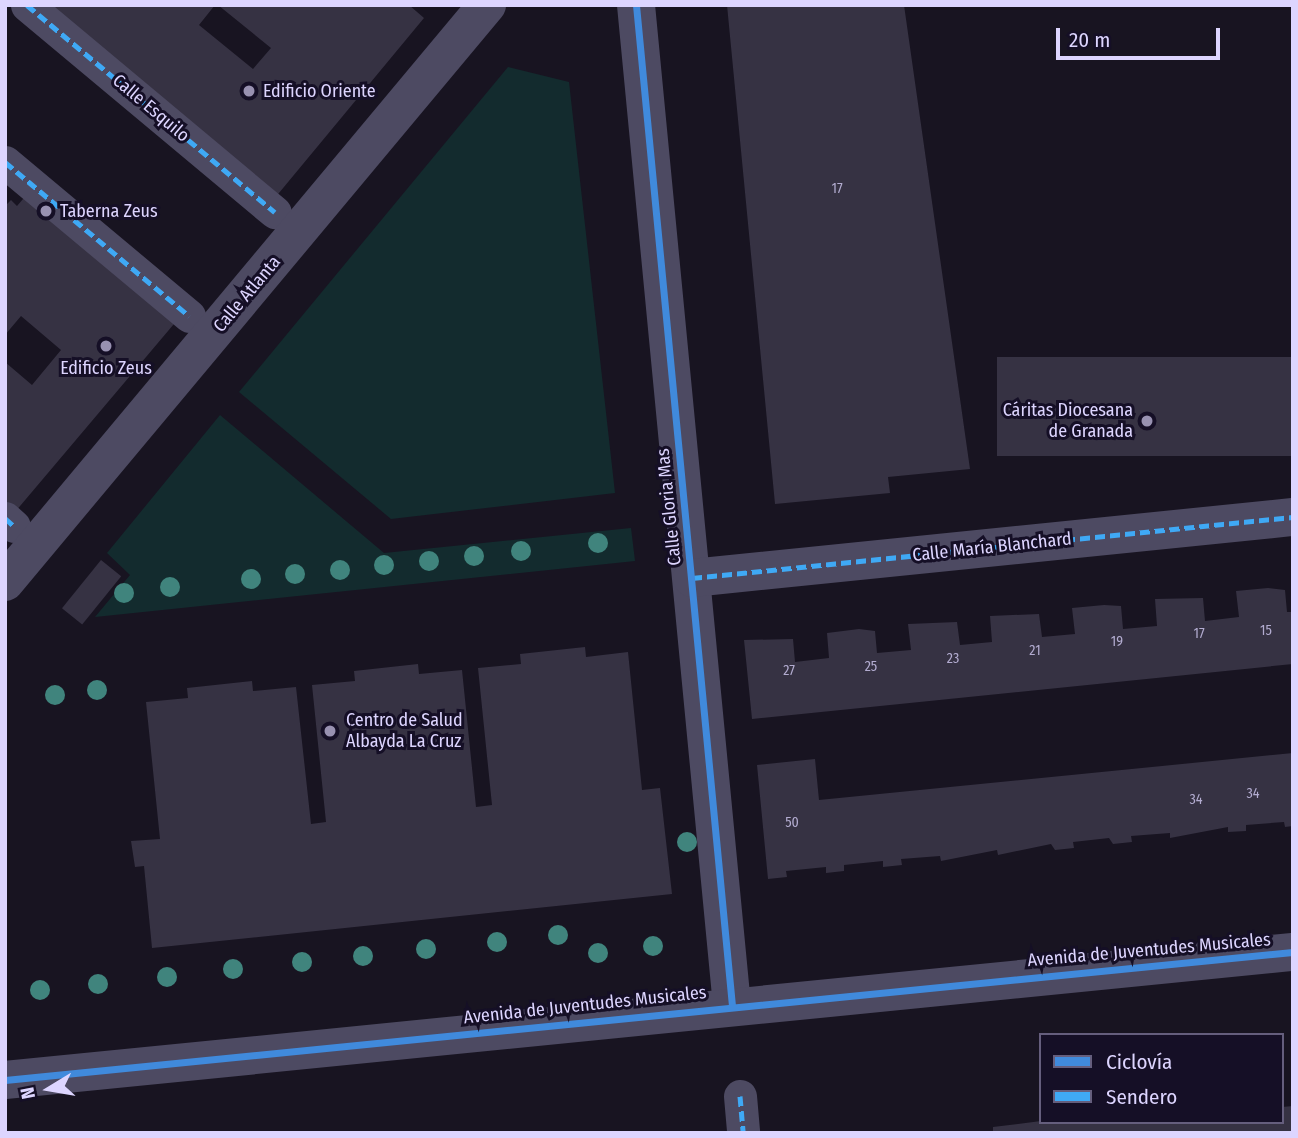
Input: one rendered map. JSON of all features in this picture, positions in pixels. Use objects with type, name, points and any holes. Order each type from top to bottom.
[{"type":"street","name":"Calle Esquilo","points":[[27,5],[275,212]]},
{"type":"street","name":"Calle Atlanta","points":[[5,582],[487,5]]},
{"type":"street","name":"Calle Gloria Mas","points":[[636,5],[732,1006]]},
{"type":"street","points":[[5,162],[189,316]]},
{"type":"street","name":"Calle María Blanchard","points":[[692,578],[1293,517]]},
{"type":"street","name":"Avenida de Juventudes Musicales","points":[[5,1080],[732,1006],[1293,953]]},
{"type":"street","points":[[740,1096],[743,1133]]},
{"type":"green space","points":[[508,67],[569,82],[615,493],[391,519],[239,392]]},
{"type":"green space","points":[[220,415],[384,553],[631,528],[635,561],[95,617],[130,575],[107,553]]},
{"type":"building","name":"Edificio Oriente","points":[[30,5],[215,5],[199,25],[253,69],[271,48],[218,5],[409,5],[424,18],[274,199]]},
{"type":"building","points":[[727,5],[904,5],[970,469],[888,477],[890,493],[775,504]]},
{"type":"building","name":"Edificio Zeus","points":[[29,192],[179,318],[15,512],[5,504],[5,362],[32,385],[61,350],[21,316],[5,335],[5,206],[11,200],[17,206]]},
{"type":"building","name":"Cáritas Diocesana de Granada","points":[[997,357],[1293,357],[1293,456],[997,456]]},
{"type":"building","points":[[101,560],[121,576],[82,625],[62,608]]},
{"type":"building","points":[[1268,588],[1285,590],[1287,612],[1293,612],[1293,664],[752,719],[744,640],[793,639],[795,662],[829,658],[827,633],[859,629],[875,631],[877,653],[911,650],[908,624],[957,622],[960,645],[992,642],[990,616],[1039,614],[1042,637],[1075,634],[1072,608],[1121,606],[1123,629],[1157,626],[1155,599],[1203,598],[1205,621],[1239,617],[1236,591]]},
{"type":"building","points":[[585,647],[586,657],[628,652],[642,790],[660,788],[672,894],[152,948],[144,866],[135,867],[131,841],[160,839],[146,702],[188,698],[187,688],[252,681],[253,691],[296,687],[311,824],[326,822],[312,685],[355,681],[354,671],[418,664],[419,674],[462,670],[476,807],[492,805],[478,668],[521,664],[520,654]]},
{"type":"building","points":[[1293,753],[1293,826],[1285,827],[1284,822],[1246,825],[1246,831],[1228,832],[1228,827],[1170,838],[1170,833],[1131,836],[1132,842],[1113,844],[1109,838],[1073,842],[1074,848],[1055,850],[1051,844],[998,855],[997,850],[941,861],[940,856],[901,859],[902,865],[883,867],[883,861],[844,865],[844,871],[826,873],[826,867],[786,871],[787,877],[768,879],[757,765],[815,759],[819,800]]},
{"type":"building","points":[[1293,1106],[1293,1133],[993,1133],[993,1127],[1039,1121],[1039,1124],[1284,1124],[1284,1107]]},
{"type":"marked path","points":[[27,5],[275,212]]},
{"type":"marked path","points":[[5,162],[189,316]]},
{"type":"marked path","points":[[692,578],[1293,517]]},
{"type":"marked path","points":[[5,518],[14,526]]},
{"type":"marked path","points":[[740,1096],[743,1133]]},
{"type":"cycle path","points":[[636,5],[732,1006]]},
{"type":"cycle path","points":[[5,1080],[1293,952]]},
{"type":"place","name":"Edificio Oriente","points":[[249,91]]},
{"type":"place","name":"Taberna Zeus","points":[[46,211]]},
{"type":"place","name":"Edificio Zeus","points":[[106,346]]},
{"type":"place","name":"Cáritas Diocesana de Granada","points":[[1147,421]]},
{"type":"place","name":"Centro de Salud Albayda La Cruz","points":[[330,731]]}]
